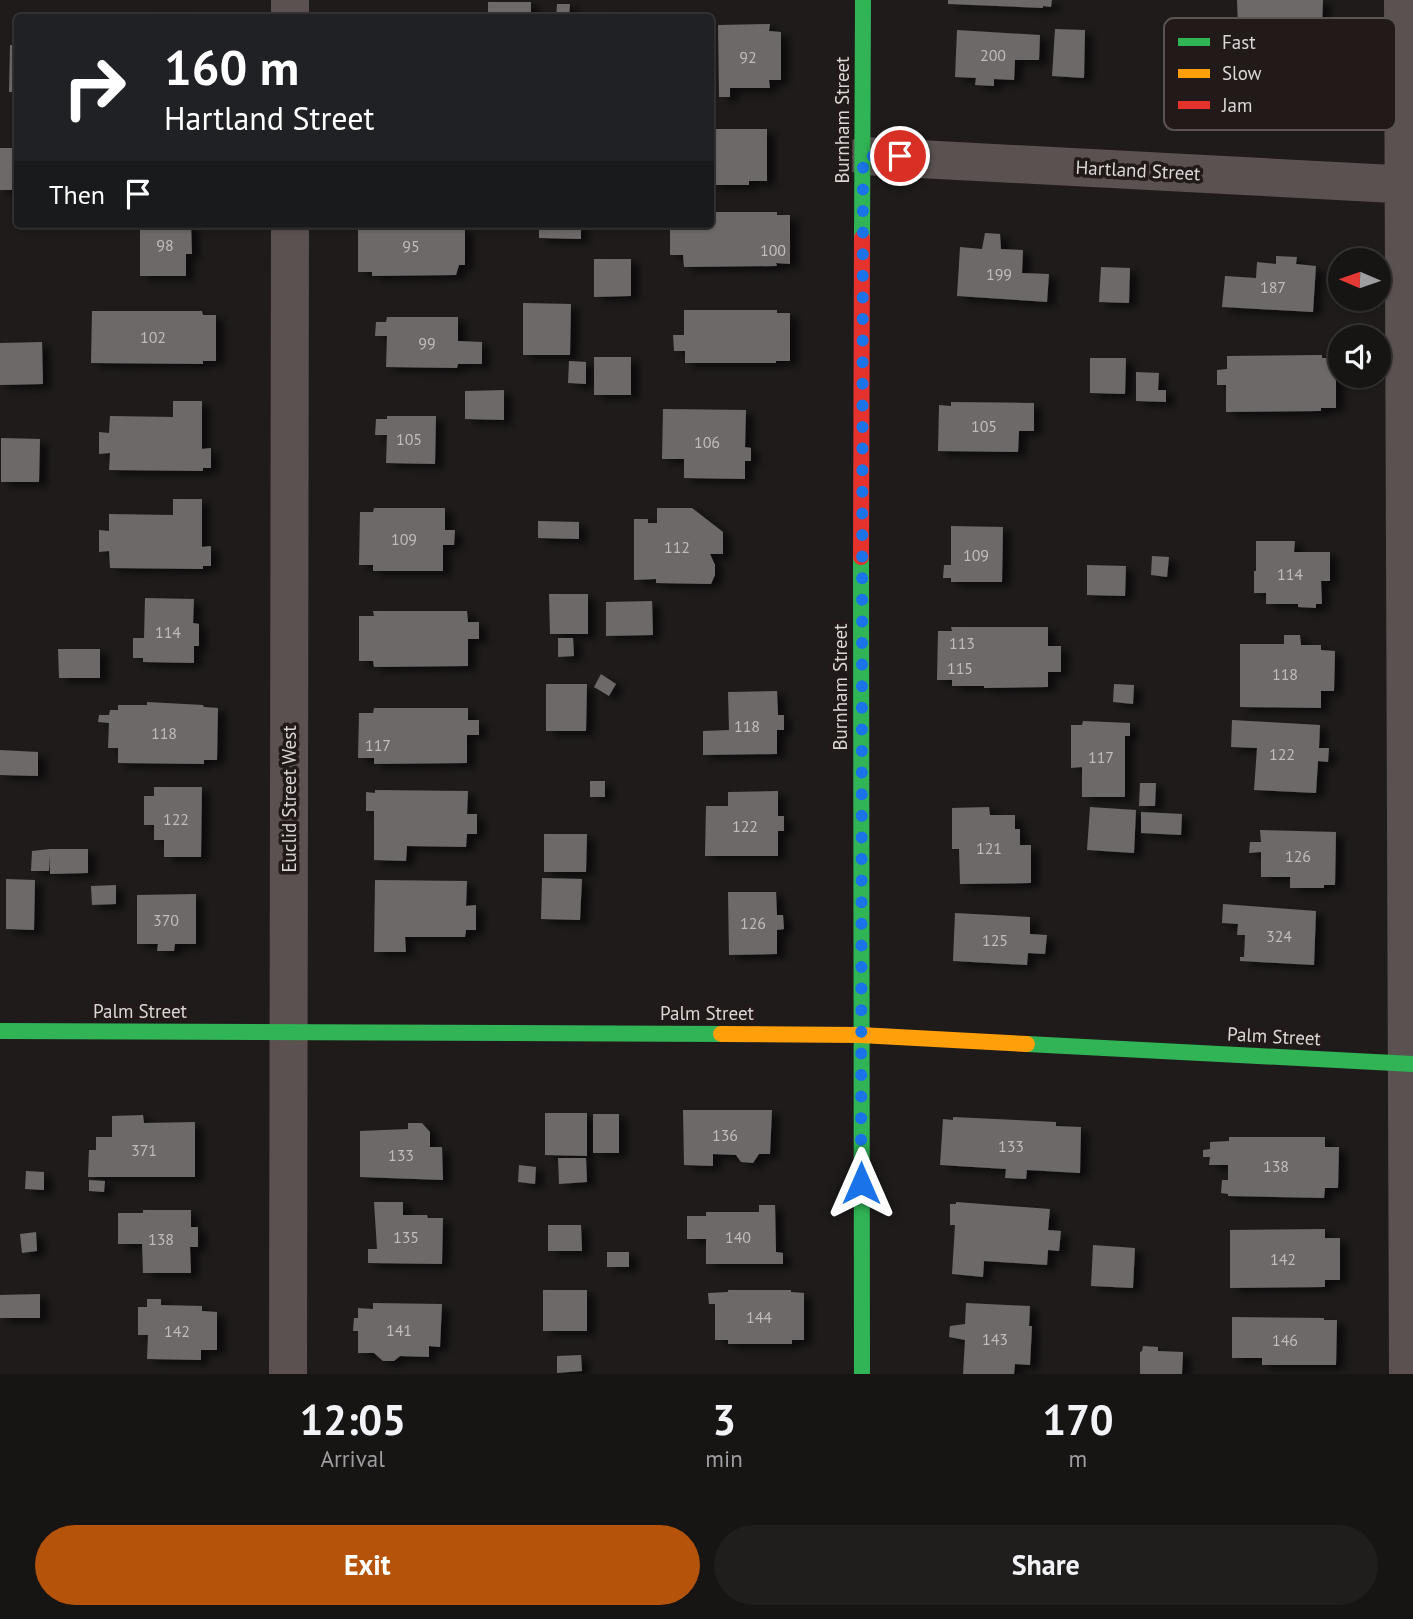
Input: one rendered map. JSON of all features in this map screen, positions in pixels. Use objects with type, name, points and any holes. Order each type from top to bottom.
[{"type":"street","name":"Burnham Street","points":[[862,1374],[860,1035],[863,0]]},
{"type":"street","points":[[1404,0],[1408,184],[1408,1374]]},
{"type":"street","name":"Hartland Street","points":[[863,156],[1408,184]]},
{"type":"street","name":"Euclid Street West","points":[[288,1374],[290,228]]},
{"type":"street","name":"Palm Street","points":[[0,1031],[860,1035],[1410,1064]]},
{"type":"building","points":[[948,0],[1052,0],[1051,7],[1043,8],[948,4]]},
{"type":"building","points":[[1237,0],[1323,0],[1322,18],[1238,18]]},
{"type":"building","points":[[488,2],[531,2],[531,14],[488,14]]},
{"type":"building","points":[[557,4],[570,4],[569,14],[556,14]]},
{"type":"building","points":[[602,12],[638,13],[638,14]]},
{"type":"building","points":[[140,13],[190,13],[190,14]]},
{"type":"building","points":[[770,24],[769,31],[781,32],[781,80],[769,80],[770,88],[730,88],[730,97],[719,97],[718,25]]},
{"type":"building","points":[[1055,29],[1085,30],[1084,78],[1052,76]]},
{"type":"building","points":[[957,30],[1040,35],[1039,60],[1015,60],[1014,80],[994,79],[994,86],[975,85],[976,78],[955,77]]},
{"type":"building","points":[[10,45],[14,45],[14,92],[9,92]]},
{"type":"building","points":[[714,129],[767,129],[767,181],[749,181],[749,185],[714,185]]},
{"type":"building","points":[[0,148],[14,148],[14,190],[0,190]]},
{"type":"building","points":[[714,212],[777,212],[777,215],[790,215],[790,264],[684,267],[683,255],[670,255],[670,228],[714,228]]},
{"type":"building","points":[[140,228],[191,228],[192,254],[186,254],[186,276],[140,276]]},
{"type":"building","points":[[358,228],[465,228],[465,265],[459,265],[456,275],[372,276],[372,272],[358,272]]},
{"type":"building","points":[[539,228],[581,228],[581,239],[539,238]]},
{"type":"building","points":[[985,233],[1000,234],[1001,249],[1023,250],[1022,273],[1049,274],[1047,302],[957,296],[960,247],[982,249]]},
{"type":"building","points":[[1276,256],[1297,257],[1296,264],[1316,266],[1313,312],[1222,307],[1225,276],[1256,278],[1257,262],[1276,264]]},
{"type":"building","points":[[594,259],[631,259],[631,296],[594,297]]},
{"type":"building","points":[[1101,267],[1130,268],[1129,303],[1099,302]]},
{"type":"building","points":[[523,303],[571,304],[570,355],[523,355]]},
{"type":"building","points":[[684,310],[777,310],[777,313],[790,313],[790,361],[685,363],[685,351],[674,351],[673,335],[684,335]]},
{"type":"building","points":[[92,311],[202,311],[203,315],[216,315],[216,361],[203,361],[203,364],[91,363]]},
{"type":"building","points":[[387,317],[458,317],[458,341],[482,342],[482,364],[458,364],[457,368],[386,367],[387,336],[375,336],[376,322],[386,322]]},
{"type":"building","points":[[42,342],[43,384],[0,385],[0,343]]},
{"type":"building","points":[[1322,355],[1322,358],[1328,358],[1328,388],[1336,388],[1336,408],[1321,408],[1321,411],[1226,412],[1226,385],[1217,385],[1217,370],[1227,369],[1227,356]]},
{"type":"building","points":[[594,357],[631,357],[631,395],[594,395]]},
{"type":"building","points":[[1090,358],[1126,358],[1125,394],[1090,393]]},
{"type":"building","points":[[569,361],[586,362],[586,384],[568,383]]},
{"type":"building","points":[[1136,372],[1159,373],[1158,390],[1166,390],[1166,402],[1136,401]]},
{"type":"building","points":[[504,390],[504,420],[465,419],[465,391]]},
{"type":"building","points":[[173,401],[202,401],[202,449],[211,448],[211,468],[203,468],[203,471],[109,470],[110,453],[99,454],[99,432],[109,433],[110,416],[173,417]]},
{"type":"building","points":[[951,402],[1034,403],[1034,431],[1019,431],[1018,452],[938,451],[939,405],[951,406]]},
{"type":"building","points":[[663,409],[746,410],[745,447],[751,448],[751,461],[745,461],[745,479],[684,478],[684,459],[662,459]]},
{"type":"building","points":[[387,416],[436,416],[435,464],[386,463],[387,435],[375,435],[376,419],[387,419]]},
{"type":"building","points":[[1,438],[40,439],[39,482],[1,482]]},
{"type":"building","points":[[173,499],[202,499],[202,547],[211,546],[211,566],[203,566],[203,569],[110,568],[109,551],[99,552],[99,530],[109,531],[109,514],[173,515]]},
{"type":"building","points":[[374,508],[445,508],[445,530],[455,530],[454,545],[443,545],[443,571],[373,571],[373,565],[359,565],[360,512],[373,512]]},
{"type":"building","points":[[657,508],[692,508],[723,532],[723,554],[710,554],[715,565],[711,584],[656,583],[656,579],[634,580],[634,519],[648,519],[648,523],[657,523]]},
{"type":"building","points":[[538,521],[579,522],[579,539],[538,538]]},
{"type":"building","points":[[951,526],[1003,527],[1002,582],[951,582],[951,578],[943,578],[944,565],[951,565]]},
{"type":"building","points":[[1256,541],[1295,541],[1294,552],[1330,552],[1330,581],[1321,581],[1322,604],[1316,604],[1316,608],[1298,607],[1298,604],[1266,604],[1266,593],[1254,593]]},
{"type":"building","points":[[1152,556],[1169,557],[1167,577],[1151,575]]},
{"type":"building","points":[[1087,565],[1126,566],[1125,596],[1087,595]]},
{"type":"building","points":[[549,594],[588,594],[588,634],[550,634]]},
{"type":"building","points":[[145,598],[194,599],[193,623],[199,624],[199,646],[194,646],[194,663],[143,662],[143,658],[133,658],[133,638],[144,638]]},
{"type":"building","points":[[652,601],[653,635],[606,636],[606,602]]},
{"type":"building","points":[[373,611],[467,611],[468,622],[479,622],[479,639],[468,639],[468,666],[374,667],[373,661],[359,661],[359,616],[374,616]]},
{"type":"building","points":[[951,627],[1048,627],[1048,646],[1061,646],[1061,672],[1048,672],[1048,687],[952,686],[952,680],[937,680],[938,631],[952,631]]},
{"type":"building","points":[[1284,635],[1300,635],[1301,645],[1321,645],[1321,650],[1335,651],[1334,691],[1321,691],[1321,708],[1240,707],[1240,644],[1284,644]]},
{"type":"building","points":[[558,638],[573,638],[574,656],[558,657]]},
{"type":"building","points":[[58,649],[100,649],[100,678],[59,678]]},
{"type":"building","points":[[601,674],[616,684],[609,696],[594,687]]},
{"type":"building","points":[[546,684],[587,684],[586,731],[546,731]]},
{"type":"building","points":[[1114,684],[1134,685],[1133,704],[1113,702]]},
{"type":"building","points":[[777,691],[778,715],[784,715],[784,730],[777,730],[777,754],[703,755],[703,731],[729,730],[728,692]]},
{"type":"building","points":[[147,702],[218,708],[217,760],[204,760],[204,764],[118,763],[118,748],[108,748],[109,723],[98,722],[99,715],[109,715],[110,710],[118,710],[118,705],[147,705]]},
{"type":"building","points":[[374,708],[468,708],[468,720],[479,720],[479,735],[467,735],[467,763],[374,764],[374,758],[358,758],[359,713],[373,713]]},
{"type":"building","points":[[1232,720],[1320,725],[1319,748],[1329,748],[1328,762],[1318,761],[1316,793],[1254,790],[1257,748],[1231,747]]},
{"type":"building","points":[[1083,721],[1130,723],[1130,736],[1125,736],[1125,797],[1082,797],[1082,767],[1071,768],[1071,725],[1082,725]]},
{"type":"building","points":[[0,750],[38,752],[38,776],[0,775]]},
{"type":"building","points":[[590,781],[605,781],[605,797],[590,797]]},
{"type":"building","points":[[1140,783],[1156,783],[1155,806],[1139,806]]},
{"type":"building","points":[[154,787],[202,787],[201,857],[164,857],[164,840],[154,840],[154,825],[144,825],[144,796],[154,796]]},
{"type":"building","points":[[375,790],[468,791],[467,814],[477,814],[477,834],[467,834],[466,847],[407,846],[406,861],[374,860],[374,811],[366,811],[366,792],[375,793]]},
{"type":"building","points":[[778,791],[778,816],[784,816],[784,831],[778,831],[778,856],[705,856],[706,806],[728,806],[728,792]]},
{"type":"building","points":[[989,807],[990,815],[1015,815],[1015,829],[1020,829],[1020,845],[1031,845],[1031,883],[960,884],[959,849],[952,849],[952,808]]},
{"type":"building","points":[[1090,807],[1136,810],[1134,853],[1087,850]]},
{"type":"building","points":[[1141,812],[1182,814],[1181,835],[1141,833]]},
{"type":"building","points":[[1260,830],[1336,832],[1335,885],[1324,885],[1324,888],[1290,888],[1290,877],[1261,877],[1261,852],[1249,853],[1250,842],[1261,842]]},
{"type":"building","points":[[544,834],[587,834],[586,872],[544,872]]},
{"type":"building","points":[[88,849],[88,873],[50,874],[50,855],[49,871],[31,871],[32,851]]},
{"type":"building","points":[[542,878],[582,879],[580,920],[541,919]]},
{"type":"building","points":[[6,879],[35,880],[34,930],[6,929]]},
{"type":"building","points":[[375,880],[467,881],[466,906],[476,905],[476,930],[466,930],[465,937],[405,937],[406,952],[374,952]]},
{"type":"building","points":[[116,885],[116,904],[92,905],[91,886]]},
{"type":"building","points":[[728,892],[776,892],[777,915],[783,915],[784,929],[777,930],[777,954],[729,955]]},
{"type":"building","points":[[196,894],[196,944],[175,944],[174,951],[157,951],[158,944],[137,944],[137,895]]},
{"type":"building","points":[[1223,904],[1316,911],[1314,965],[1240,961],[1240,957],[1244,957],[1245,935],[1237,935],[1238,924],[1222,923]]},
{"type":"building","points":[[955,913],[1030,917],[1030,934],[1047,935],[1045,954],[1028,953],[1027,965],[953,961]]},
{"type":"building","points":[[683,1110],[772,1110],[770,1154],[759,1154],[753,1163],[741,1162],[736,1155],[713,1154],[713,1166],[684,1165]]},
{"type":"building","points":[[545,1113],[587,1113],[587,1156],[545,1155]]},
{"type":"building","points":[[593,1114],[619,1114],[619,1153],[593,1153]]},
{"type":"building","points":[[143,1115],[144,1123],[195,1122],[195,1177],[88,1177],[89,1150],[96,1150],[96,1137],[112,1137],[112,1116]]},
{"type":"building","points":[[953,1117],[1056,1122],[1056,1126],[1081,1127],[1080,1173],[1027,1170],[1026,1179],[1005,1178],[1006,1169],[940,1165],[943,1119],[953,1120]]},
{"type":"building","points":[[408,1123],[422,1123],[430,1132],[430,1147],[442,1147],[443,1180],[360,1177],[360,1131],[408,1129]]},
{"type":"building","points":[[1229,1137],[1325,1137],[1325,1147],[1339,1147],[1338,1188],[1325,1188],[1324,1198],[1228,1196],[1221,1193],[1222,1180],[1228,1180],[1228,1165],[1209,1165],[1210,1157],[1203,1157],[1203,1150],[1210,1149],[1210,1142],[1229,1141]]},
{"type":"building","points":[[558,1158],[586,1158],[587,1182],[559,1184]]},
{"type":"building","points":[[519,1165],[536,1167],[535,1184],[518,1182]]},
{"type":"building","points":[[26,1171],[44,1172],[44,1190],[25,1189]]},
{"type":"building","points":[[89,1180],[105,1181],[104,1192],[89,1191]]},
{"type":"building","points":[[374,1202],[403,1202],[403,1215],[443,1218],[442,1264],[368,1263],[368,1249],[377,1249]]},
{"type":"building","points":[[956,1202],[1050,1209],[1048,1230],[1061,1231],[1059,1251],[1048,1250],[1047,1265],[984,1261],[983,1277],[952,1274],[955,1225],[950,1225],[950,1204]]},
{"type":"building","points":[[759,1205],[775,1205],[776,1252],[783,1253],[783,1264],[706,1264],[706,1239],[687,1239],[687,1216],[706,1216],[706,1212],[759,1212]]},
{"type":"building","points":[[143,1210],[191,1210],[191,1227],[198,1227],[198,1247],[190,1247],[191,1273],[143,1273],[142,1244],[118,1244],[118,1213],[143,1213]]},
{"type":"building","points":[[548,1225],[581,1225],[582,1251],[548,1251]]},
{"type":"building","points":[[1325,1229],[1325,1238],[1340,1238],[1340,1280],[1325,1280],[1325,1287],[1230,1288],[1230,1230]]},
{"type":"building","points":[[36,1232],[37,1251],[22,1253],[20,1234]]},
{"type":"building","points":[[1093,1245],[1135,1248],[1133,1288],[1091,1286]]},
{"type":"building","points":[[607,1252],[629,1252],[629,1267],[607,1267]]},
{"type":"building","points":[[543,1290],[587,1290],[587,1331],[543,1331]]},
{"type":"building","points":[[728,1290],[791,1290],[804,1293],[804,1340],[792,1340],[792,1344],[728,1344],[728,1340],[715,1340],[715,1304],[709,1304],[708,1293]]},
{"type":"building","points":[[40,1294],[40,1318],[0,1318],[0,1295]]},
{"type":"building","points":[[147,1299],[161,1299],[161,1305],[202,1306],[202,1311],[217,1312],[217,1350],[201,1350],[201,1360],[147,1359],[148,1335],[138,1335],[138,1307],[147,1307]]},
{"type":"building","points":[[373,1303],[442,1304],[440,1347],[429,1346],[429,1357],[400,1356],[394,1361],[383,1361],[374,1353],[358,1353],[358,1331],[353,1331],[354,1318],[358,1318],[358,1308],[373,1309]]},
{"type":"building","points":[[966,1303],[1030,1306],[1030,1365],[1015,1364],[1014,1374],[963,1374],[965,1340],[949,1337],[950,1326],[965,1324]]},
{"type":"building","points":[[1232,1317],[1337,1320],[1336,1365],[1262,1365],[1262,1358],[1232,1358]]},
{"type":"building","points":[[1143,1346],[1158,1347],[1158,1351],[1183,1352],[1182,1374],[1140,1374],[1140,1352]]},
{"type":"building","points":[[581,1355],[582,1371],[557,1373],[557,1356]]},
{"type":"traffic: fast","points":[[862,238],[863,0]]},
{"type":"traffic: fast","points":[[861,557],[862,1374]]},
{"type":"traffic: fast","points":[[0,1031],[721,1034]]},
{"type":"traffic: fast","points":[[1027,1044],[1413,1064]]},
{"type":"traffic: slow","points":[[721,1034],[860,1035],[1027,1044]]},
{"type":"traffic: jam","points":[[861,557],[862,238]]},
{"type":"route","points":[[861,1183],[863,156],[900,156]]}]
